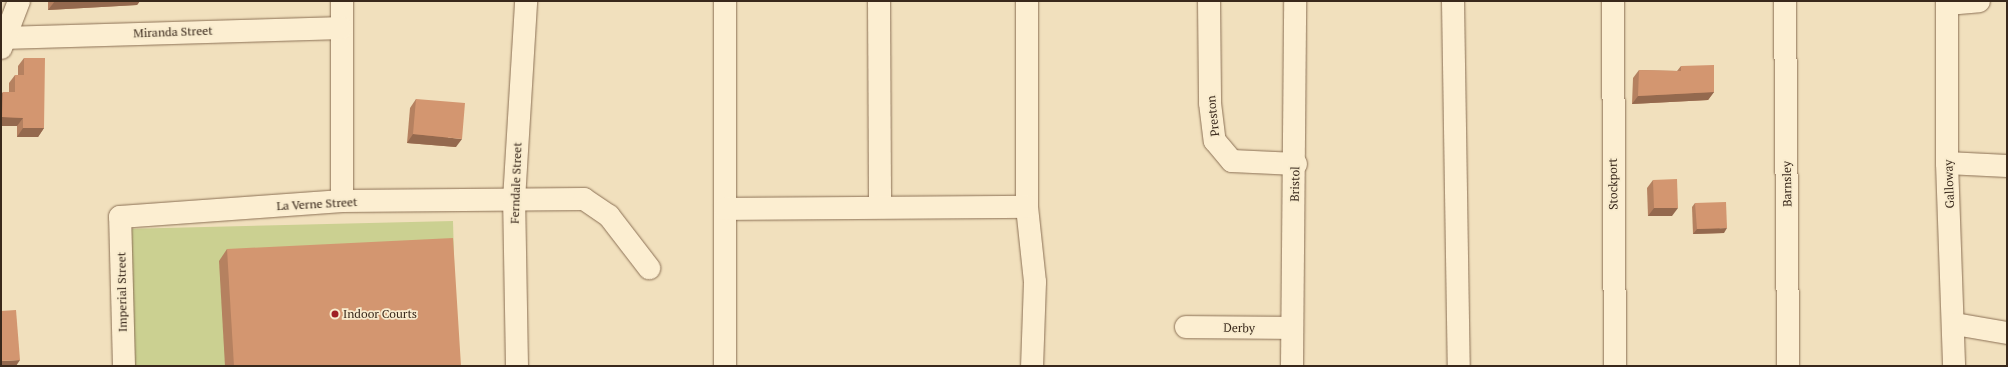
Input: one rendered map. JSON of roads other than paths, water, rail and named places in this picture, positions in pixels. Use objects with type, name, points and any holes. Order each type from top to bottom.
[{"type":"street","points":[[3,43],[19,1]]},
{"type":"street","points":[[342,1],[342,201]]},
{"type":"street","name":"Ferndale Street","points":[[517,366],[514,200],[526,1]]},
{"type":"street","points":[[725,1],[726,366]]},
{"type":"street","points":[[879,1],[880,206]]},
{"type":"street","points":[[1027,1],[1027,206],[1034,282],[1032,366]]},
{"type":"street","name":"Preston","points":[[1209,1],[1210,103],[1215,141],[1232,161],[1296,164]]},
{"type":"street","name":"Bristol","points":[[1292,366],[1296,164],[1295,1]]},
{"type":"street","points":[[1453,1],[1459,366]]},
{"type":"street","name":"Stockport","points":[[1613,1],[1615,366]]},
{"type":"street","name":"Barnsley","points":[[1785,1],[1788,366]]},
{"type":"street","points":[[1947,3],[1980,1]]},
{"type":"street","name":"Galloway","points":[[1947,3],[1948,163],[1955,324],[1954,366]]},
{"type":"street","name":"Miranda Street","points":[[3,43],[341,28]]},
{"type":"street","points":[[1948,163],[2007,166]]},
{"type":"street","name":"La Verne Street","points":[[120,217],[342,201],[584,199],[609,216],[649,268]]},
{"type":"street","points":[[725,209],[880,206],[1027,206]]},
{"type":"street","name":"Imperial Street","points":[[120,217],[124,366]]},
{"type":"street","points":[[1955,324],[2007,333]]},
{"type":"street","name":"Derby","points":[[1186,327],[1292,328]]},
{"type":"place","name":"Indoor Courts","points":[[335,314]]}]
